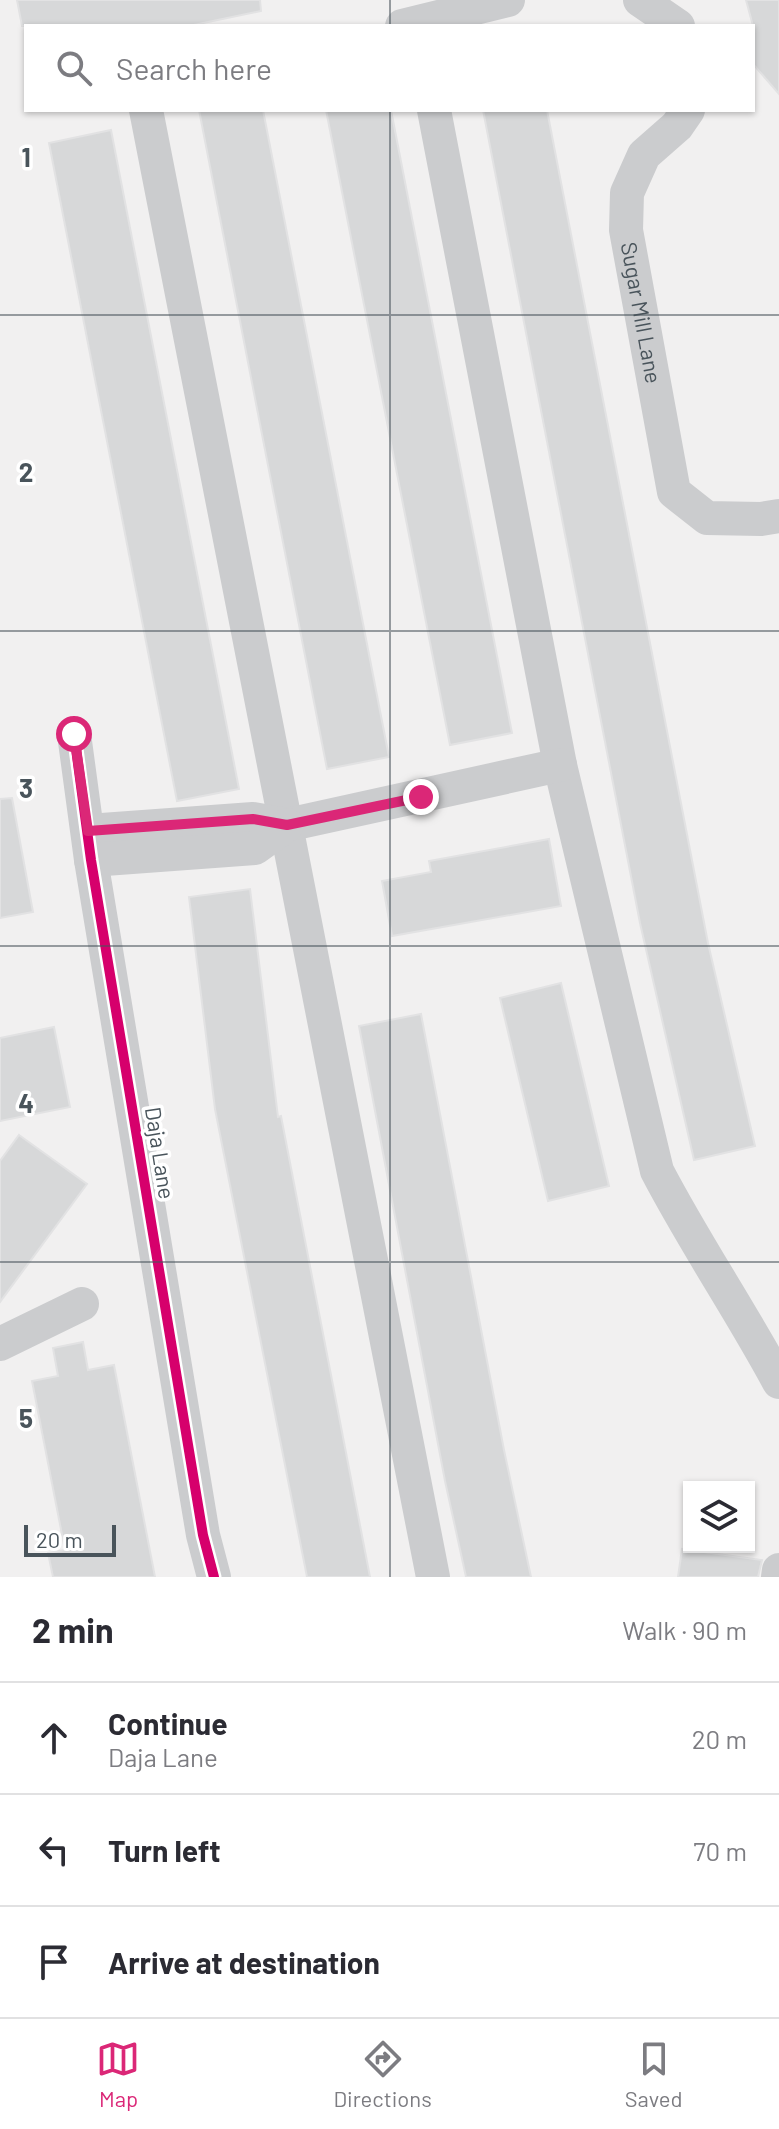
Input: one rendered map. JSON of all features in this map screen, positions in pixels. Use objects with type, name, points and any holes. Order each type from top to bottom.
[{"type":"street","points":[[417,24],[508,0]]},
{"type":"street","points":[[640,0],[675,24]]},
{"type":"street","points":[[146,112],[433,1577]]},
{"type":"street","points":[[434,112],[560,765],[657,1171],[779,1382]]},
{"type":"street","name":"Sugar Mill Lane","points":[[687,112],[677,126],[644,155],[627,193],[626,230],[674,492],[707,518],[761,519],[779,516]]},
{"type":"street","name":"Daja Lane","points":[[74,734],[89,845],[203,1535],[214,1577]]},
{"type":"street","points":[[89,845],[255,848],[287,825],[560,765]]},
{"type":"street","points":[[0,1344],[82,1304]]},
{"type":"street","points":[[778,1577],[779,1570]]},
{"type":"building","points":[[17,0],[260,0],[261,11],[199,24],[22,26]]},
{"type":"building","points":[[746,0],[779,0],[779,94],[755,66],[755,24]]},
{"type":"building","points":[[199,112],[263,112],[389,757],[327,769]]},
{"type":"building","points":[[326,112],[391,112],[512,733],[450,745]]},
{"type":"building","points":[[483,112],[547,112],[708,943],[755,1146],[694,1160],[640,923]]},
{"type":"building","points":[[111,130],[239,789],[177,801],[49,143]]},
{"type":"building","points":[[12,798],[33,912],[0,918],[0,799]]},
{"type":"building","points":[[549,839],[561,906],[392,936],[382,881],[431,872],[429,861]]},
{"type":"building","points":[[250,889],[278,1117],[281,1116],[370,1577],[307,1577],[215,1109],[189,897]]},
{"type":"building","points":[[561,983],[609,1186],[548,1201],[500,998]]},
{"type":"building","points":[[421,1014],[531,1577],[466,1577],[445,1481],[359,1026]]},
{"type":"building","points":[[54,1027],[70,1107],[0,1121],[0,1038]]},
{"type":"building","points":[[19,1135],[87,1184],[0,1302],[0,1161]]},
{"type":"building","points":[[83,1342],[88,1370],[114,1365],[155,1577],[53,1577],[48,1553],[65,1550],[32,1381],[58,1376],[53,1348]]},
{"type":"building","points":[[682,1549],[683,1553],[711,1553],[762,1560],[758,1577],[678,1577]]},
{"type":"cycle path","points":[[74,734],[91,860],[203,1535],[214,1577]]},
{"type":"route","points":[[74,734],[88,831],[253,819],[287,825],[421,797]]}]
